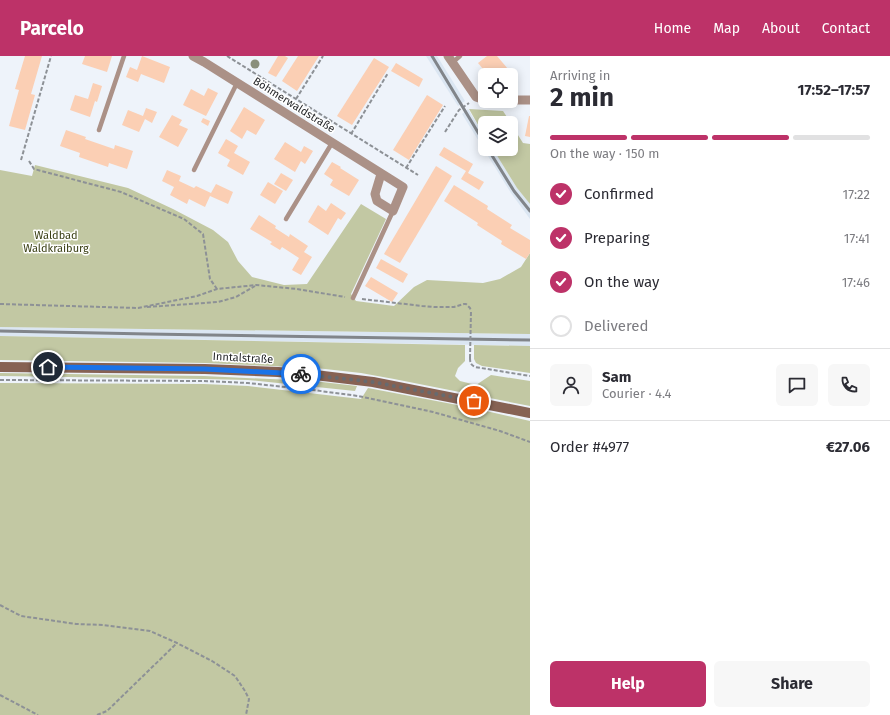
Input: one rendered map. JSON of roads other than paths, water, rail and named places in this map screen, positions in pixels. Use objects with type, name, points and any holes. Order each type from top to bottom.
[{"type":"main road","name":"Inntalstraße","points":[[0,367],[205,369],[315,375],[373,382],[530,413]]},
{"type":"street","name":"Böhmerwaldstraße","points":[[194,56],[403,187],[393,211]]},
{"type":"street","points":[[454,58],[478,94]]},
{"type":"street","points":[[518,100],[530,100]]},
{"type":"street","points":[[381,174],[374,194],[378,201],[393,211]]},
{"type":"lane","points":[[99,130],[124,56]]},
{"type":"lane","points":[[194,170],[237,83]]},
{"type":"lane","points":[[286,219],[332,143]]},
{"type":"lane","points":[[353,298],[393,211]]},
{"type":"railway","points":[[432,56],[478,132]]},
{"type":"railway","points":[[492,156],[514,191],[530,211]]},
{"type":"railway","points":[[0,331],[530,340]]},
{"type":"park label","name":"Waldbad Waldkraiburg","points":[[56,241]]}]
